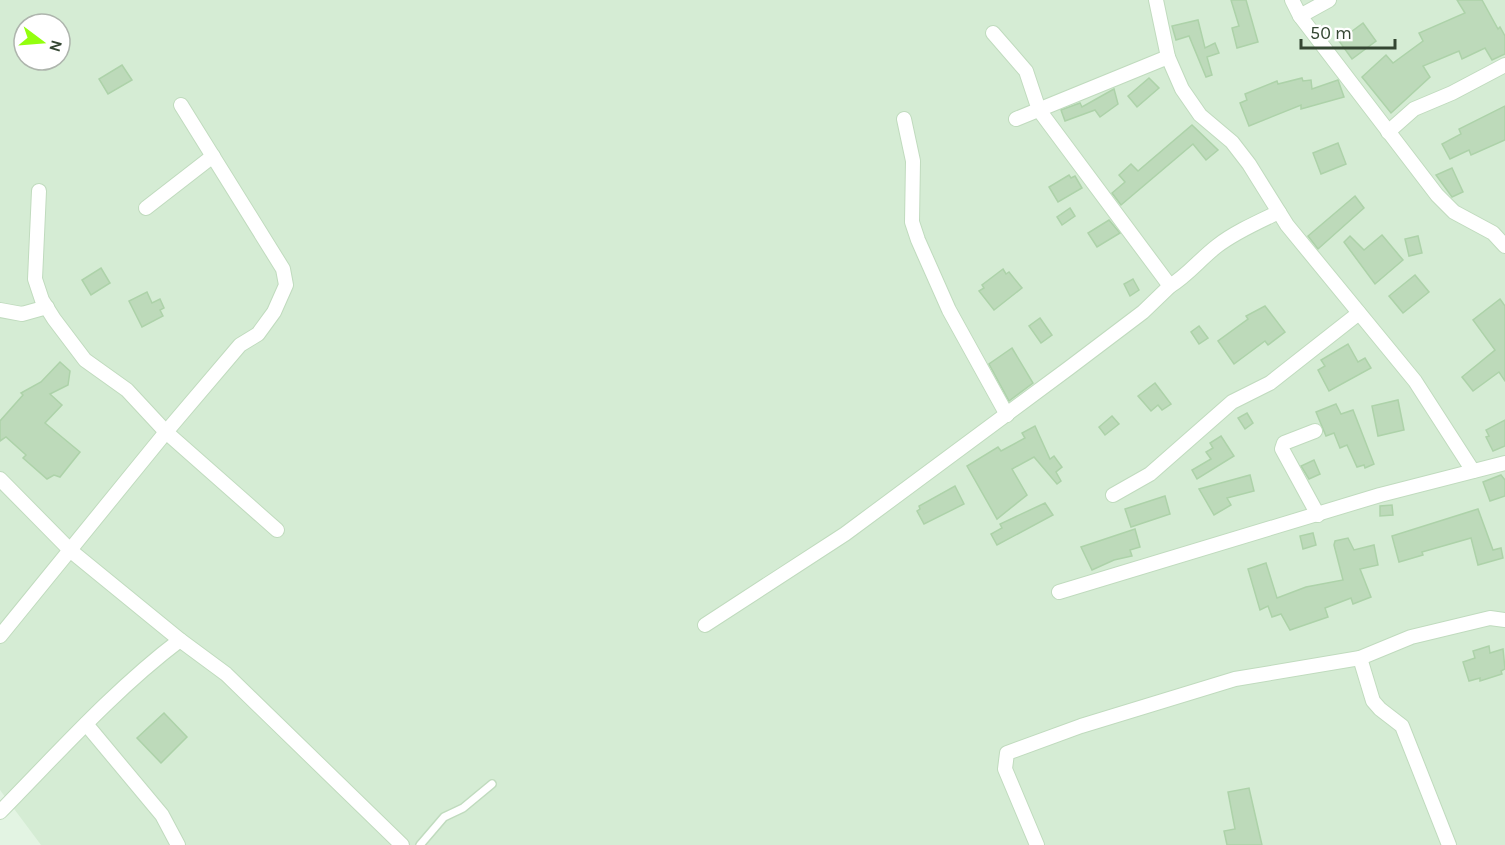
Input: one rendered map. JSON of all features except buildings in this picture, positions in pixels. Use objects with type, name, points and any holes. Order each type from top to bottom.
[{"type":"street","points":[[1156,0],[1168,57],[1182,89],[1200,115],[1232,142],[1279,212],[1415,381],[1473,471]]},
{"type":"street","points":[[1292,0],[1300,16],[1437,195],[1454,212],[1488,229],[1505,246]]},
{"type":"street","points":[[1300,16],[1329,0]]},
{"type":"street","points":[[993,33],[1026,71],[1039,110],[1170,286]]},
{"type":"street","points":[[1016,119],[1168,57]]},
{"type":"street","points":[[1388,132],[1414,109],[1452,93],[1505,65]]},
{"type":"street","points":[[0,636],[240,345],[258,333],[274,312],[286,285],[283,269],[181,105]]},
{"type":"street","points":[[904,119],[913,161],[912,222],[918,240],[949,309],[1007,416]]},
{"type":"street","points":[[146,208],[213,156]]},
{"type":"street","points":[[39,191],[35,279],[47,308],[85,360],[128,390],[166,432],[277,530]]},
{"type":"street","points":[[705,625],[845,534],[1007,416],[1143,312],[1218,246],[1252,224],[1279,212]]},
{"type":"street","points":[[0,310],[22,314],[47,308]]},
{"type":"street","points":[[1113,495],[1150,474],[1232,402],[1270,383],[1359,313]]},
{"type":"street","points":[[1315,431],[1284,443],[1282,449],[1318,515]]},
{"type":"street","points":[[1059,592],[1318,515],[1505,464]]},
{"type":"street","points":[[0,479],[71,551],[180,640],[226,674],[401,845]]},
{"type":"street","points":[[1037,845],[1005,769],[1007,753],[1082,726],[1235,679],[1360,658],[1411,637],[1490,618],[1505,620]]},
{"type":"street","points":[[0,812],[86,724],[153,661],[180,640]]},
{"type":"street","points":[[1360,658],[1373,701],[1402,726],[1449,845]]},
{"type":"street","points":[[86,724],[162,815],[178,845]]},
{"type":"lane","points":[[420,845],[444,817],[463,808],[492,784]]},
{"type":"shaded area","points":[[0,0],[1505,0],[1505,845],[41,845],[0,790]]}]
